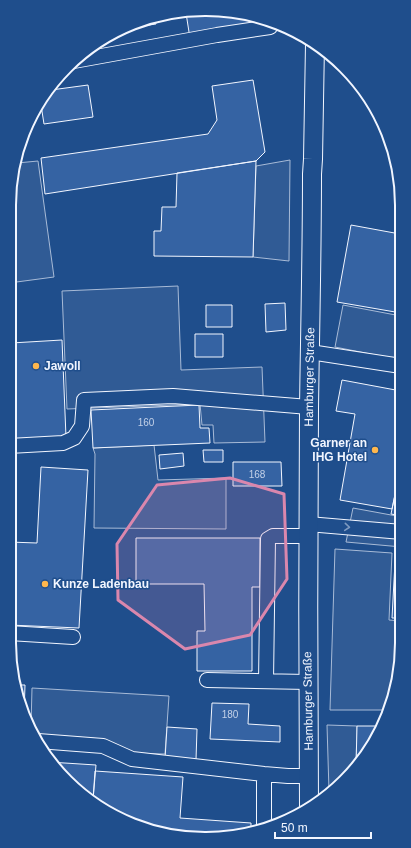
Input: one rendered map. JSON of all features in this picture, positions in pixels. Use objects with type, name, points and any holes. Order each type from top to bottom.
[{"type":"main road","name":"Hamburger Straße","points":[[309,801],[308,530],[315,51]]},
{"type":"lane","points":[[84,60],[217,35],[269,27]]},
{"type":"lane","points":[[310,352],[395,365]]},
{"type":"lane","points":[[16,446],[63,443],[74,438],[82,426],[84,400],[173,396],[309,407]]},
{"type":"lane","points":[[266,681],[268,539],[272,536],[308,530],[395,532]]},
{"type":"lane","points":[[16,633],[73,637]]},
{"type":"lane","points":[[207,680],[308,682]]},
{"type":"lane","points":[[43,740],[103,746],[132,759],[264,774],[309,776]]},
{"type":"lane","points":[[264,774],[264,823]]},
{"type":"highlighted area","points":[[230,478],[284,494],[287,579],[250,635],[185,649],[118,600],[117,544],[157,485]]},
{"type":"shaded area","points":[[290,160],[289,261],[253,257],[256,166]]},
{"type":"shaded area","points":[[38,161],[54,277],[16,282],[16,193],[21,163]]},
{"type":"shaded area","points":[[178,286],[181,370],[262,367],[265,442],[214,443],[213,425],[202,425],[200,404],[67,409],[62,291]]},
{"type":"shaded area","points":[[343,305],[395,315],[395,359],[335,347]]},
{"type":"shaded area","points":[[154,445],[158,480],[226,478],[226,529],[94,528],[95,454],[93,448]]},
{"type":"shaded area","points":[[353,508],[395,516],[395,546],[346,542]]},
{"type":"shaded area","points":[[335,549],[392,553],[389,620],[395,620],[395,655],[389,692],[383,710],[330,710]]},
{"type":"shaded area","points":[[32,688],[169,696],[165,754],[133,753],[103,739],[40,734],[31,717]]},
{"type":"shaded area","points":[[327,725],[357,726],[356,758],[329,786]]},
{"type":"building","points":[[193,16],[218,16],[256,23],[191,34],[189,32],[187,17]]},
{"type":"building","points":[[253,80],[265,152],[256,161],[45,194],[41,158],[208,134],[217,120],[212,86]]},
{"type":"building","points":[[88,85],[93,117],[44,124],[42,110],[56,89]]},
{"type":"building","points":[[256,161],[253,257],[154,256],[154,231],[161,231],[162,207],[176,207],[177,173]]},
{"type":"building","points":[[351,225],[395,233],[395,312],[337,302]]},
{"type":"building","points":[[285,303],[286,330],[266,332],[265,304]]},
{"type":"building","points":[[206,305],[232,305],[232,327],[206,327]]},
{"type":"building","points":[[195,334],[223,334],[223,357],[195,357]]},
{"type":"building","name":"Jawoll","points":[[62,340],[66,437],[16,439],[16,343]]},
{"type":"building","name":"Garner an IHG Hotel","points":[[342,380],[395,390],[395,495],[392,509],[340,500],[355,414],[336,411]]},
{"type":"building","points":[[199,405],[200,428],[209,428],[210,443],[93,448],[91,410]]},
{"type":"building","points":[[203,450],[223,450],[223,462],[204,462]]},
{"type":"building","points":[[183,453],[184,466],[160,469],[159,455]]},
{"type":"building","points":[[233,462],[281,462],[282,486],[233,486]]},
{"type":"building","name":"Kunze Ladenbau","points":[[41,467],[88,470],[79,628],[16,625],[16,542],[37,543]]},
{"type":"building","points":[[395,495],[395,515],[391,514]]},
{"type":"building","points":[[136,538],[260,538],[260,587],[252,587],[252,671],[197,671],[197,631],[205,631],[204,584],[136,584]]},
{"type":"building","points":[[395,562],[395,618],[392,618]]},
{"type":"building","points":[[21,685],[25,685],[25,699]]},
{"type":"building","points":[[212,703],[249,704],[248,724],[280,726],[280,742],[210,739]]},
{"type":"building","points":[[357,726],[375,726],[370,737],[356,758]]},
{"type":"building","points":[[167,727],[197,729],[196,760],[165,759]]},
{"type":"building","points":[[59,763],[96,765],[93,795]]},
{"type":"building","points":[[95,771],[183,777],[180,818],[251,823],[251,827],[218,832],[193,832],[156,826],[133,818],[111,807],[93,795]]},
{"type":"place","name":"Jawoll","points":[[36,366]]},
{"type":"place","name":"Garner an IHG Hotel","points":[[375,450]]},
{"type":"place","name":"Kunze Ladenbau","points":[[45,584]]}]
